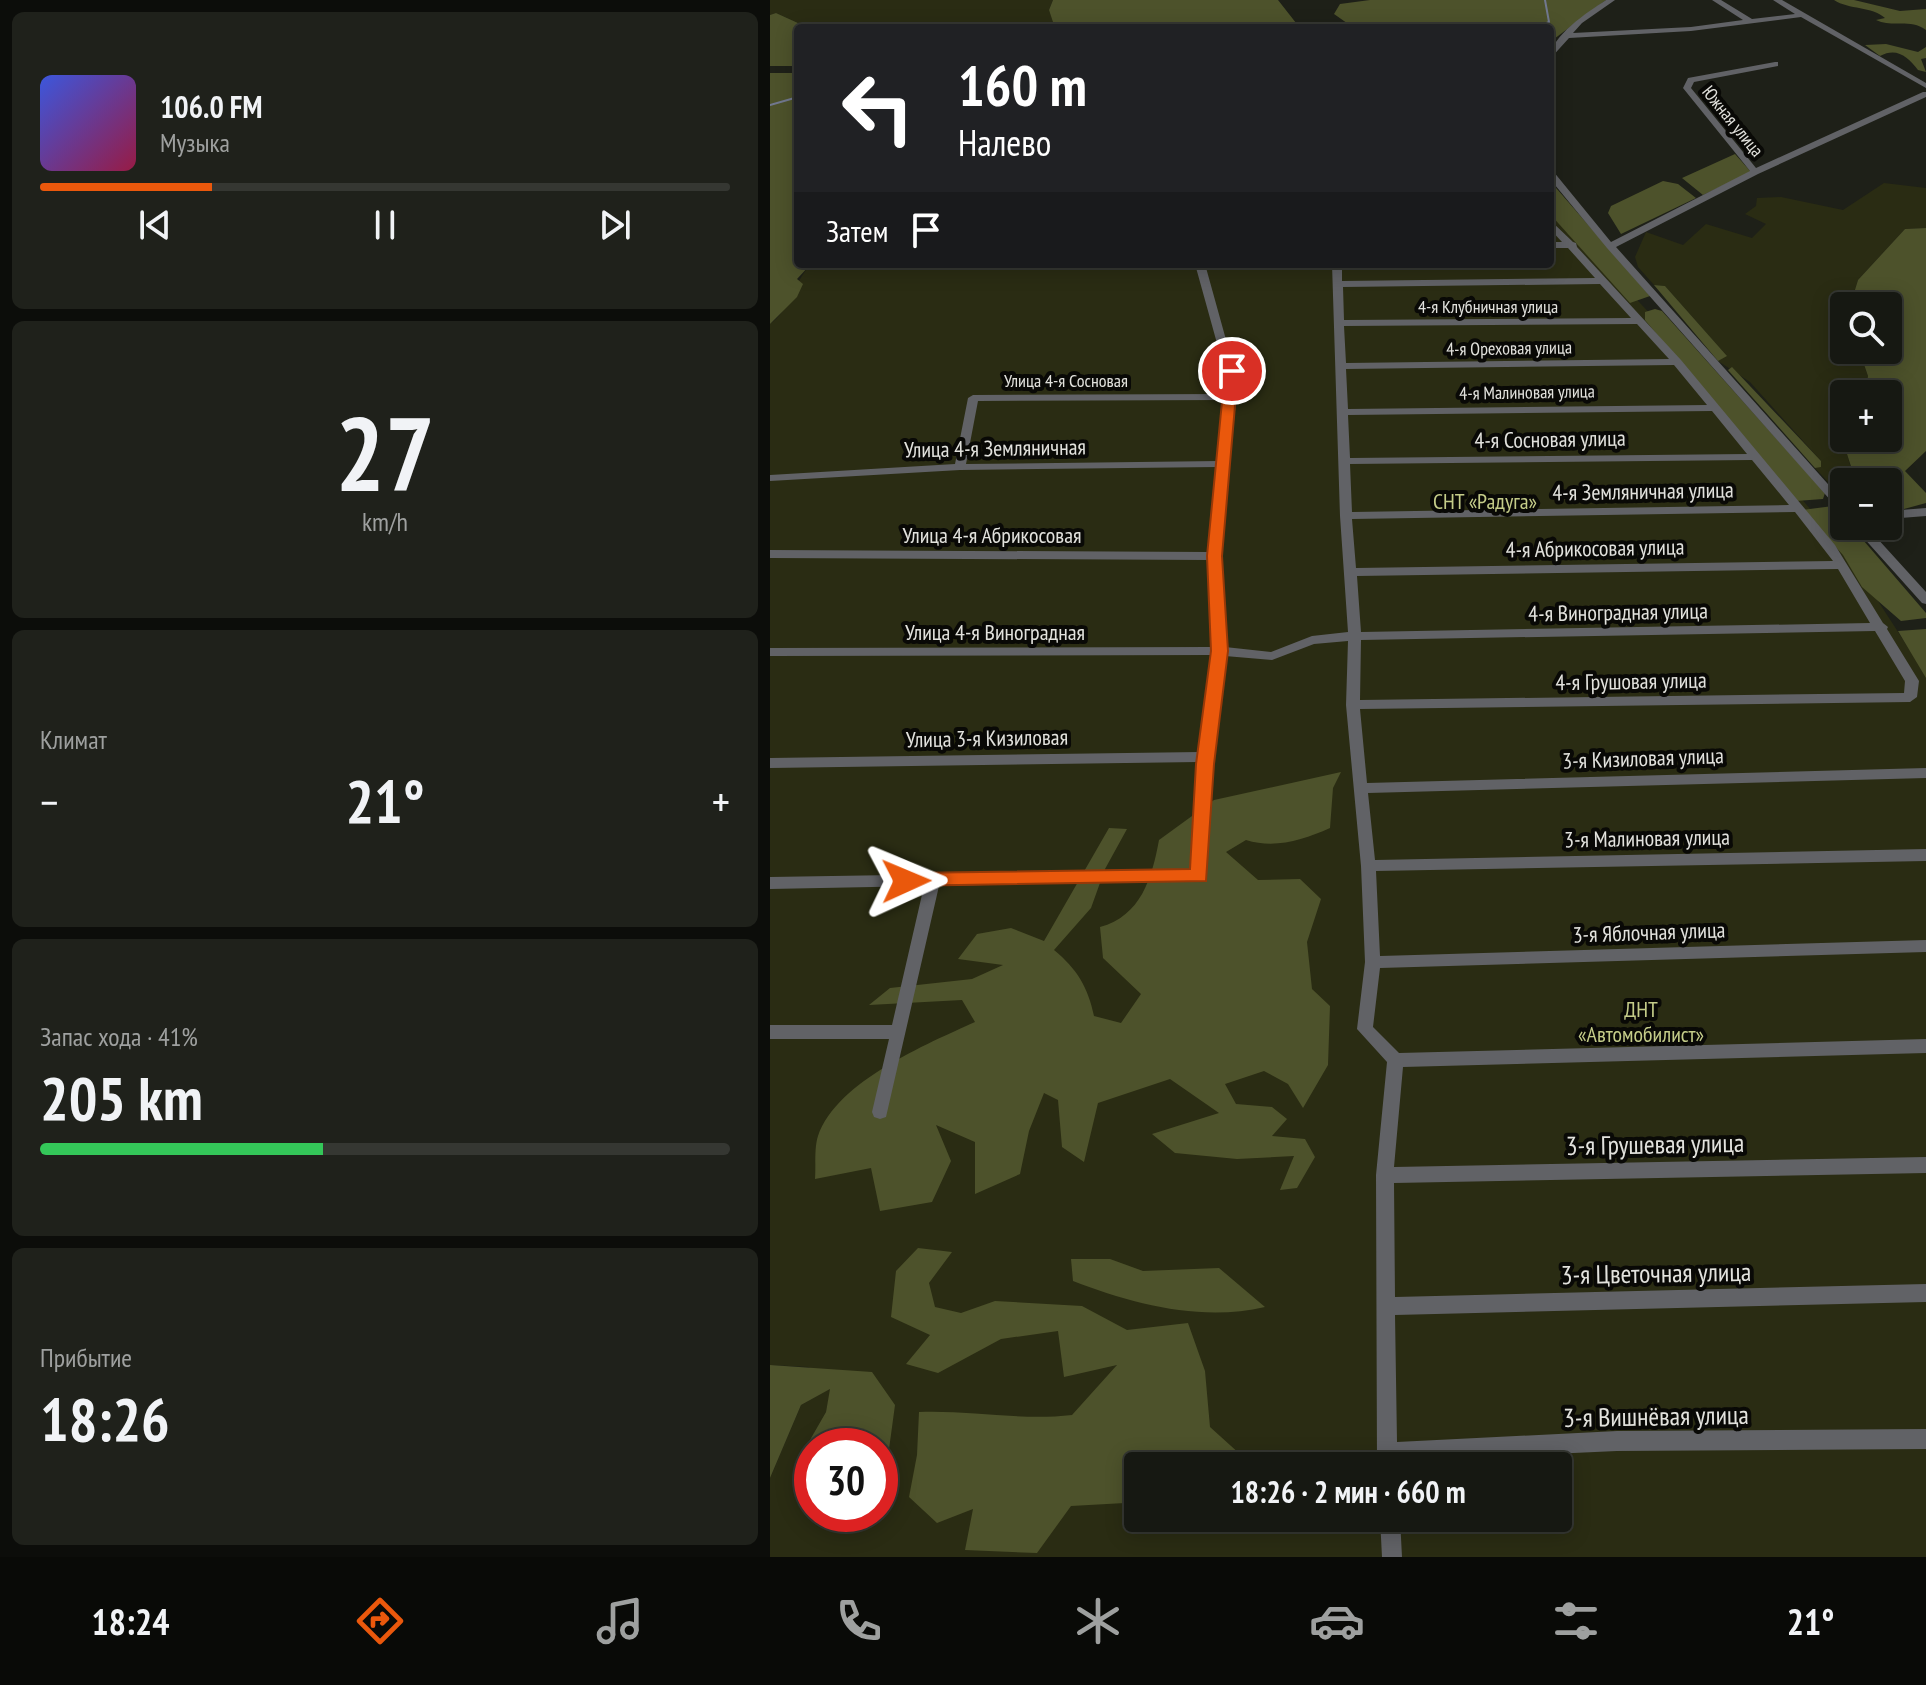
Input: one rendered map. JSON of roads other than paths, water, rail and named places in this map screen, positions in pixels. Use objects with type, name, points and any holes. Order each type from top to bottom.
[{"type":"street","points":[[1554,52],[1579,21],[1611,0]]},
{"type":"street","points":[[1716,0],[1752,22]]},
{"type":"street","points":[[1783,2],[1926,86]]},
{"type":"street","points":[[1567,36],[1643,33],[1801,15]]},
{"type":"street","name":"Южная улица","points":[[1755,172],[1687,88],[1691,80],[1775,64]]},
{"type":"street","points":[[1903,71],[1926,73]]},
{"type":"street","points":[[1610,246],[1755,172],[1926,94]]},
{"type":"street","points":[[1554,178],[1610,246],[1830,493]]},
{"type":"street","points":[[1554,227],[1677,362],[1831,548],[1839,565],[1882,627]]},
{"type":"street","points":[[1554,245],[1573,245]]},
{"type":"street","points":[[770,883],[1199,876],[1205,757],[1219,651],[1214,556],[1232,371],[1201,268]]},
{"type":"street","points":[[1337,268],[1346,516],[1355,636],[1353,705],[1368,866],[1373,962],[1365,1029],[1395,1060],[1926,1046]]},
{"type":"street","points":[[1337,284],[1604,281]]},
{"type":"street","name":"4-я Клубничная улица","points":[[1339,323],[1638,321]]},
{"type":"street","name":"4-я Ореховая улица","points":[[1340,366],[1677,362]]},
{"type":"street","name":"Улица 4-я Сосновая","points":[[960,467],[973,398],[1229,397]]},
{"type":"street","name":"4-я Малиновая улица","points":[[1341,412],[1714,408]]},
{"type":"street","name":"4-я Сосновая улица","points":[[1345,461],[1755,457]]},
{"type":"street","name":"Улица 4-я Земляничная","points":[[770,478],[960,467],[1222,464]]},
{"type":"street","name":"4-я Земляничная улица","points":[[1346,516],[1798,508]]},
{"type":"street","points":[[1902,514],[1926,512]]},
{"type":"street","points":[[1872,540],[1926,600]]},
{"type":"street","name":"Улица 4-я Абрикосовая","points":[[770,554],[1214,556]]},
{"type":"street","name":"4-я Абрикосовая улица","points":[[1351,572],[1839,565]]},
{"type":"street","name":"4-я Виноградная улица","points":[[1219,651],[1272,656],[1312,640],[1355,636],[1882,627]]},
{"type":"street","name":"4-я Грушовая улица","points":[[1353,705],[1910,697],[1912,681],[1882,627]]},
{"type":"street","name":"Улица 4-я Виноградная","points":[[770,652],[1219,651]]},
{"type":"street","name":"Улица 3-я Кизиловая","points":[[770,763],[1205,757]]},
{"type":"street","name":"3-я Кизиловая улица","points":[[1360,788],[1926,773]]},
{"type":"street","name":"3-я Малиновая улица","points":[[1368,866],[1926,855]]},
{"type":"street","points":[[880,1112],[933,880]]},
{"type":"street","name":"3-я Яблочная улица","points":[[1373,962],[1926,946]]},
{"type":"street","points":[[770,1032],[899,1032]]},
{"type":"street","points":[[1387,1452],[1385,1175],[1395,1060]]},
{"type":"street","name":"3-я Грушевая улица","points":[[1385,1175],[1926,1165]]},
{"type":"street","name":"3-я Цветочная улица","points":[[1387,1306],[1926,1293]]},
{"type":"street","name":"3-я Вишнёвая улица","points":[[1476,1452],[1617,1441],[1926,1439]]},
{"type":"street","points":[[1391,1532],[1392,1557]]},
{"type":"waterway","points":[[1544,24],[1549,22],[1545,0]]},
{"type":"waterway","points":[[770,105],[794,98]]},
{"type":"park label","name":"СНТ «Радуга»","points":[[1485,501]]},
{"type":"park label","name":"ДНТ «Автомобилист»","points":[[1641,1022]]}]
